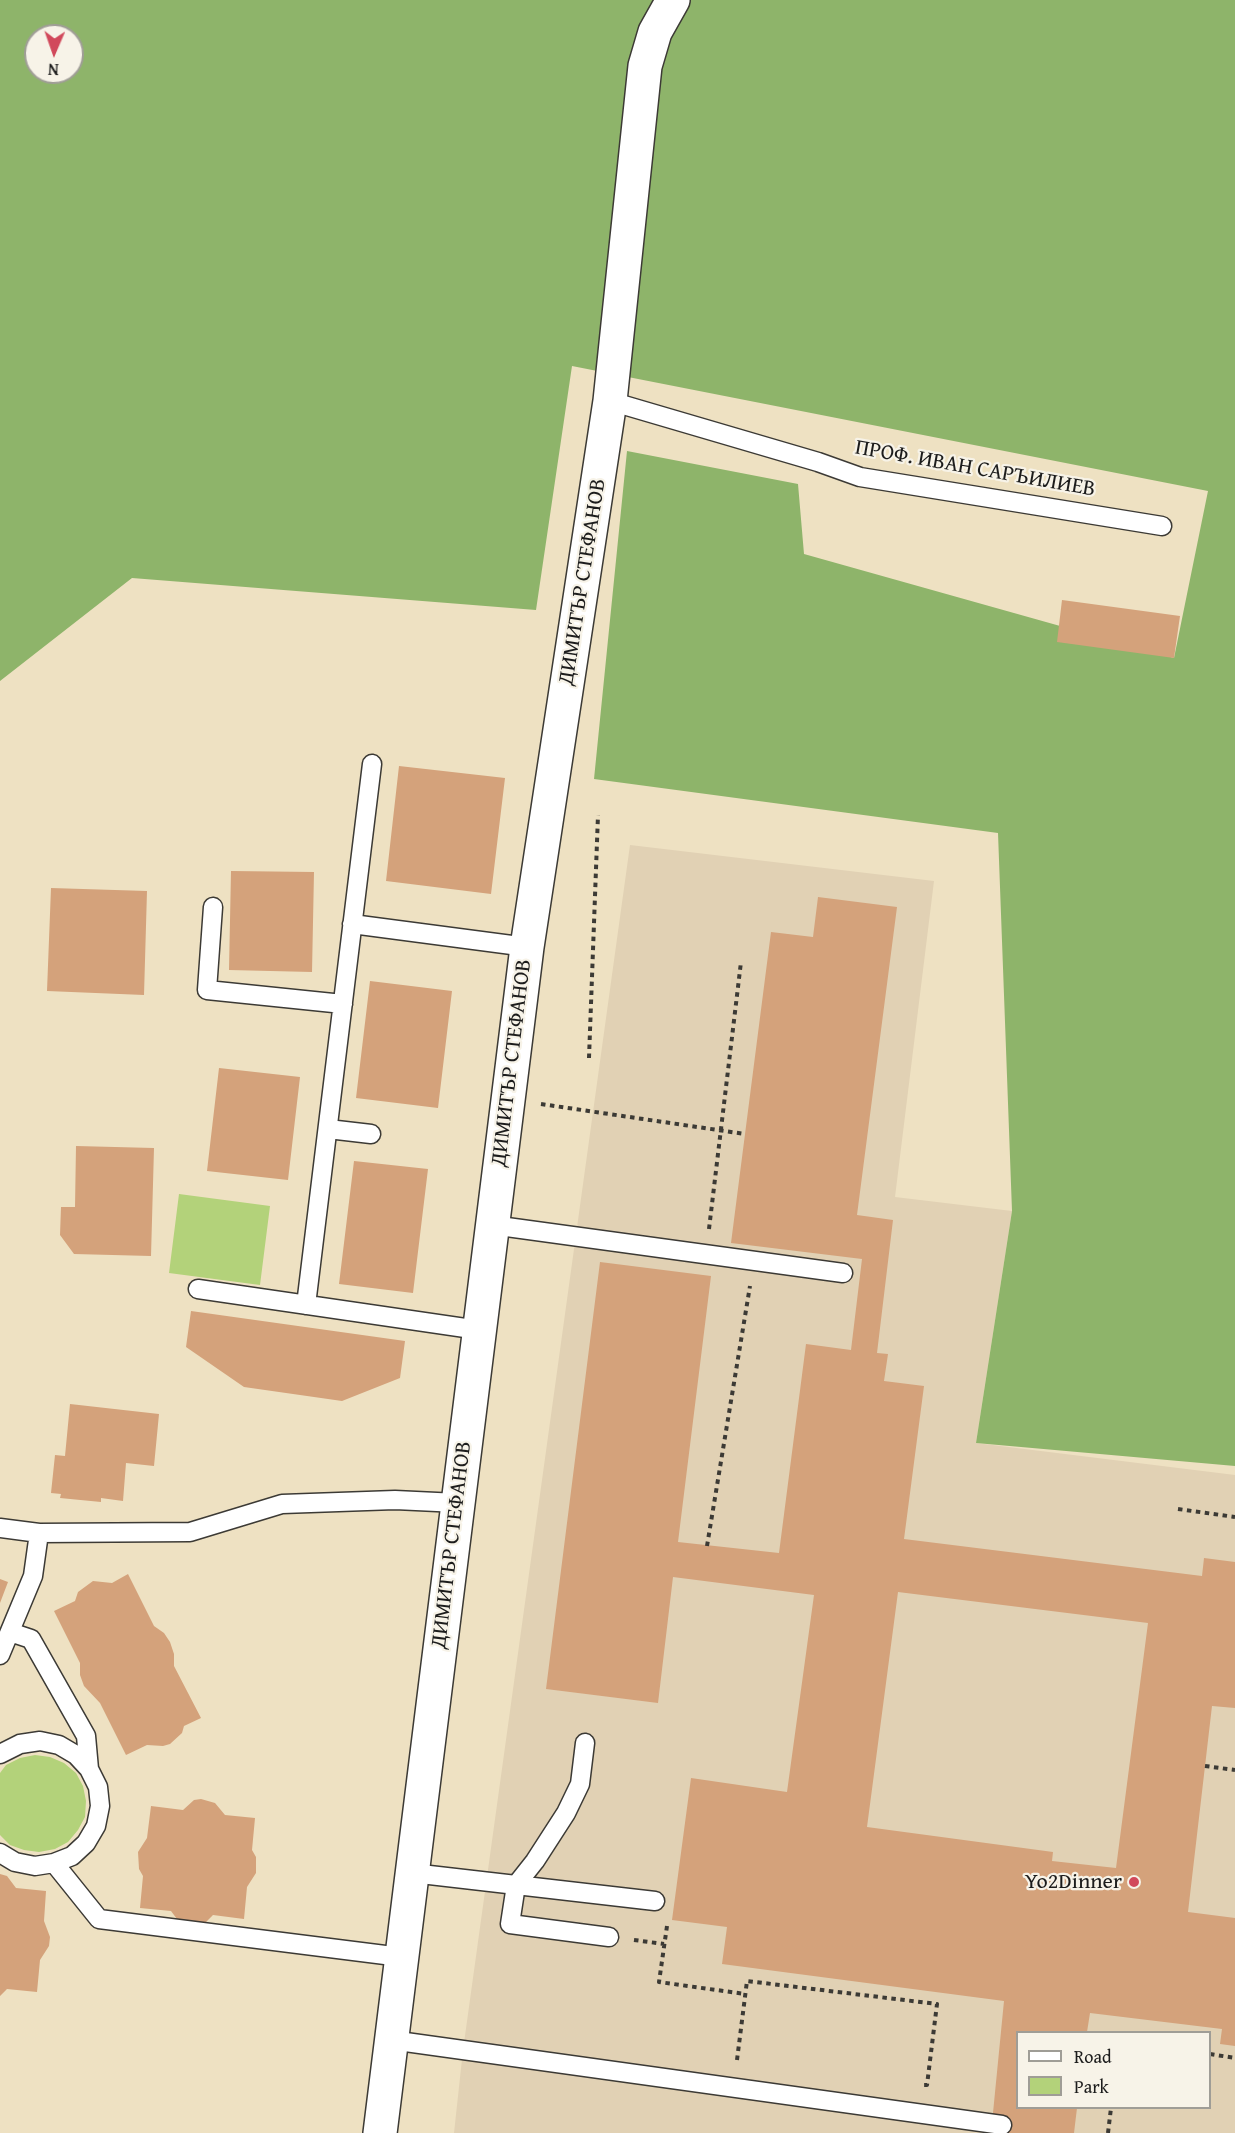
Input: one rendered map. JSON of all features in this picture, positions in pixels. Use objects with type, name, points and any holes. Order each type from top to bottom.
[{"type":"street","name":"ДИМИТЪР СТЕФАНОВ","points":[[380,2133],[527,947],[610,401],[645,66],[655,32],[673,0]]},
{"type":"lane","name":"ПРОФ. ИВАН САРЪИЛИЕВ","points":[[610,401],[818,462],[860,477],[1162,526]]},
{"type":"lane","points":[[306,1305],[372,764]]},
{"type":"lane","points":[[213,907],[207,990],[343,1005]]},
{"type":"lane","points":[[352,924],[527,947]]},
{"type":"lane","points":[[328,1129],[371,1134]]},
{"type":"lane","points":[[492,1225],[843,1273]]},
{"type":"lane","points":[[198,1289],[479,1330]]},
{"type":"lane","points":[[0,1528],[39,1533],[190,1532],[282,1504],[395,1500],[458,1503]]},
{"type":"lane","points":[[0,1655],[33,1576],[39,1533]]},
{"type":"lane","points":[[10,1632],[31,1639],[86,1736],[89,1769]]},
{"type":"lane","points":[[0,1754],[20,1744],[40,1742],[59,1745],[76,1755],[89,1769],[98,1787],[100,1806],[96,1826],[86,1843],[72,1856],[54,1863],[35,1866],[15,1862],[0,1853]]},
{"type":"lane","points":[[585,1743],[580,1784],[566,1813],[535,1861],[516,1885],[510,1924],[609,1937]]},
{"type":"lane","points":[[54,1863],[99,1919],[401,1957]]},
{"type":"lane","points":[[412,1873],[655,1901]]},
{"type":"lane","points":[[391,2040],[1002,2125]]},
{"type":"path","points":[[589,1058],[598,815]]},
{"type":"path","points":[[706,1254],[741,962]]},
{"type":"path","points":[[508,1099],[745,1134]]},
{"type":"path","points":[[707,1546],[754,1261]]},
{"type":"path","points":[[1178,1509],[1235,1517]]},
{"type":"path","points":[[1205,1766],[1235,1770]]},
{"type":"path","points":[[667,1925],[659,1982],[745,1994]]},
{"type":"path","points":[[734,2088],[747,1981],[937,2004],[927,2085],[915,2084]]},
{"type":"path","points":[[1211,2054],[1235,2058]]},
{"type":"path","points":[[1108,2133],[1111,2109]]},
{"type":"shaded area","points":[[630,845],[934,881],[895,1197],[1012,1211],[976,1443],[1235,1475],[1235,2133],[454,2133],[463,2050]]},
{"type":"green space","points":[[0,0],[1235,0],[1235,1466],[976,1443],[1012,1211],[998,833],[594,779],[627,451],[798,484],[804,554],[1174,658],[1208,491],[572,366],[536,610],[132,578],[0,681]]},
{"type":"green space","points":[[179,1194],[270,1206],[260,1285],[169,1273]]},
{"type":"green space","points":[[35,1755],[50,1757],[64,1763],[76,1773],[83,1786],[86,1801],[85,1817],[68,1842],[55,1849],[39,1852],[10,1845],[0,1835],[0,1773],[6,1765],[20,1758]]},
{"type":"building","points":[[1062,600],[1180,616],[1174,658],[1057,642]]},
{"type":"building","points":[[399,766],[505,778],[491,894],[386,881]]},
{"type":"building","points":[[231,871],[314,872],[312,972],[229,970]]},
{"type":"building","points":[[51,888],[147,891],[144,995],[47,991]]},
{"type":"building","points":[[818,897],[897,907],[857,1215],[893,1220],[877,1353],[888,1354],[884,1381],[924,1386],[904,1539],[1202,1576],[1204,1558],[1235,1562],[1235,1708],[1212,1706],[1188,1912],[1235,1918],[1235,2046],[1220,2044],[1222,2029],[1090,2013],[1087,2031],[1016,2031],[1016,2109],[1077,2109],[1074,2133],[989,2133],[992,2123],[1004,2001],[722,1964],[727,1927],[672,1920],[691,1778],[787,1792],[814,1595],[673,1577],[658,1703],[546,1689],[600,1262],[711,1276],[678,1542],[779,1553],[806,1344],[851,1350],[862,1259],[731,1243],[771,932],[813,937]],"holes":[[[898,1592],[1148,1623],[1116,1868],[1052,1861],[1053,1852],[867,1827]]]},
{"type":"building","points":[[370,981],[452,991],[438,1108],[356,1098]]},
{"type":"building","points":[[219,1068],[300,1077],[288,1180],[207,1171]]},
{"type":"building","points":[[76,1146],[154,1148],[151,1256],[74,1254],[60,1235],[61,1207],[75,1207]]},
{"type":"building","points":[[354,1161],[428,1169],[413,1293],[339,1284]]},
{"type":"building","points":[[191,1311],[405,1341],[400,1378],[342,1401],[244,1387],[186,1347]]},
{"type":"building","points":[[70,1404],[159,1414],[154,1466],[126,1463],[123,1501],[101,1498],[101,1502],[60,1498],[61,1494],[51,1493],[55,1455],[65,1456]]},
{"type":"building","points":[[128,1574],[154,1626],[164,1633],[170,1642],[174,1654],[174,1666],[201,1718],[184,1726],[182,1733],[170,1744],[147,1745],[126,1755],[100,1703],[84,1686],[80,1675],[80,1663],[54,1611],[75,1601],[78,1592],[93,1581],[112,1583]]},
{"type":"building","points":[[0,1579],[8,1582],[0,1603]]},
{"type":"building","points":[[201,1799],[215,1803],[225,1815],[255,1818],[252,1850],[256,1857],[256,1873],[247,1887],[244,1919],[213,1915],[202,1926],[180,1923],[171,1911],[140,1908],[143,1876],[139,1869],[138,1852],[147,1838],[151,1806],[183,1810],[194,1800]]},
{"type":"building","points":[[0,1874],[7,1876],[16,1888],[46,1891],[44,1921],[50,1937],[49,1946],[40,1960],[37,1992],[7,1989],[0,1996]]},
{"type":"place","name":"Yo2Dinner","points":[[1134,1882]]}]
